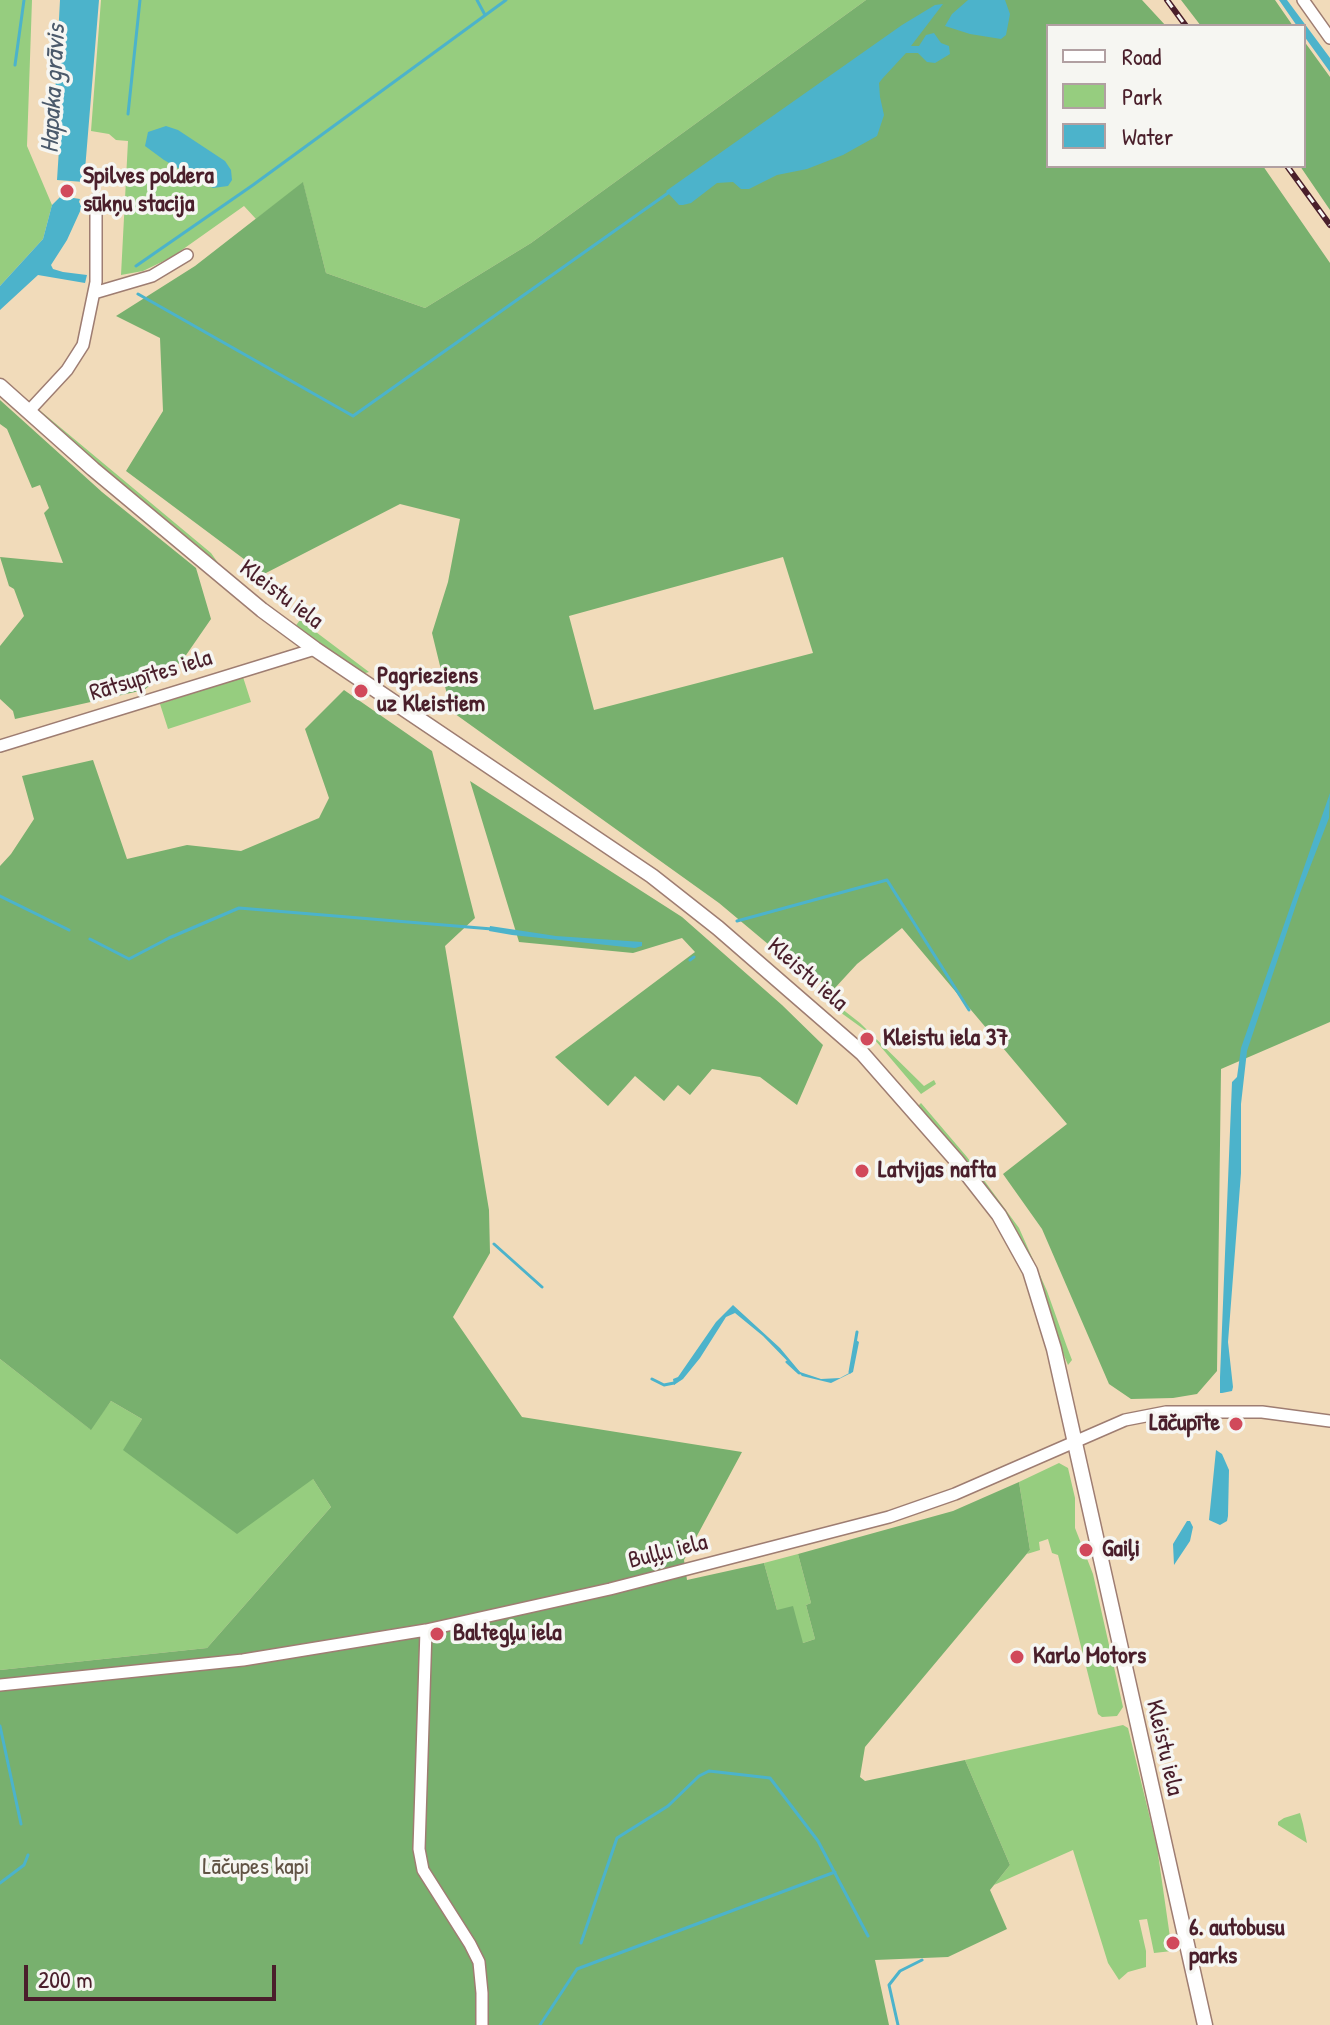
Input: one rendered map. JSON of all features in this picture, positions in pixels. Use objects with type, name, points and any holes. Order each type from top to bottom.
[{"type":"main road","name":"Kleistu iela","points":[[0,386],[217,573],[315,649],[652,876],[718,928],[862,1053],[956,1160],[999,1215],[1020,1249],[1043,1309],[1076,1443],[1108,1602],[1205,2025]]},
{"type":"street","points":[[1303,0],[1330,38]]},
{"type":"street","points":[[28,412],[67,370],[83,345],[94,293],[96,199]]},
{"type":"street","points":[[94,293],[152,276],[187,255]]},
{"type":"street","name":"Rātsupītes iela","points":[[0,746],[315,649]]},
{"type":"street","name":"Buļļu iela","points":[[0,1685],[243,1660],[426,1630],[610,1589],[889,1517],[955,1494],[1125,1420],[1166,1412],[1262,1412],[1330,1421]]},
{"type":"street","points":[[426,1630],[419,1849],[423,1870],[479,1962],[482,2025]]},
{"type":"green space","points":[[0,0],[32,0],[27,146],[52,205],[43,239],[0,286]]},
{"type":"green space","points":[[101,0],[866,0],[531,243],[425,308],[326,273],[303,183],[256,219],[244,206],[172,257],[143,271],[121,275],[128,141],[91,131]]},
{"type":"green space","points":[[866,0],[1142,0],[1164,24],[1046,24],[1046,168],[1264,168],[1330,263],[1330,1022],[1221,1069],[1217,1371],[1197,1394],[1131,1399],[1109,1384],[1042,1229],[1003,1174],[1067,1124],[902,928],[857,964],[834,989],[799,970],[719,903],[451,711],[432,633],[448,582],[460,519],[400,504],[264,574],[126,471],[163,411],[160,338],[116,316],[195,266],[303,182],[326,273],[425,308],[531,243]],"holes":[[[783,557],[813,653],[594,710],[569,616]]]},
{"type":"green space","points":[[1181,0],[1275,0],[1292,24],[1199,24]]},
{"type":"green space","points":[[1306,44],[1330,77],[1330,210],[1301,168],[1306,168]]},
{"type":"green space","points":[[0,400],[102,492],[196,568],[211,619],[182,661],[144,690],[15,719],[13,711],[0,699],[0,646],[24,616],[14,589],[9,586],[0,557],[63,563],[44,513],[49,508],[40,485],[32,488],[7,429],[0,424]]},
{"type":"green space","points":[[37,408],[211,553],[221,567],[42,416]]},
{"type":"green space","points":[[300,620],[369,672],[362,674],[294,628]]},
{"type":"green space","points":[[243,677],[251,702],[168,729],[160,704]]},
{"type":"green space","name":"Lāčupes kapi","points":[[344,690],[432,751],[475,918],[445,946],[489,1210],[490,1253],[453,1317],[522,1417],[742,1452],[684,1560],[687,1580],[764,1563],[777,1610],[793,1606],[803,1643],[815,1639],[806,1605],[811,1603],[798,1554],[953,1511],[1019,1482],[1030,1550],[865,1747],[860,1777],[865,1781],[965,1760],[1010,1865],[990,1890],[1007,1929],[948,1957],[875,1960],[889,2025],[0,2025],[0,1670],[207,1648],[331,1507],[313,1479],[237,1534],[123,1450],[142,1419],[111,1401],[91,1430],[0,1359],[0,866],[34,819],[22,776],[93,760],[127,859],[187,845],[241,851],[319,818],[329,798],[305,729]]},
{"type":"green space","points":[[470,781],[682,917],[823,1045],[797,1105],[760,1077],[712,1069],[690,1095],[678,1085],[664,1101],[635,1076],[608,1106],[555,1057],[695,952],[682,938],[633,953],[519,942]]},
{"type":"green space","points":[[837,1005],[860,1023],[924,1086],[934,1080],[936,1084],[921,1094],[869,1033],[833,1007]]},
{"type":"green space","points":[[921,1103],[967,1157],[1019,1228],[1047,1291],[1072,1360],[1068,1365],[1044,1293],[998,1206],[918,1106]]},
{"type":"green space","points":[[0,1359],[90,1429],[111,1401],[142,1419],[124,1450],[313,1479],[331,1507],[207,1648],[0,1670]]},
{"type":"green space","points":[[1059,1463],[1068,1468],[1075,1498],[1075,1528],[1093,1574],[1123,1707],[1117,1716],[1102,1717],[1098,1714],[1058,1555],[1052,1553],[1048,1539],[1039,1542],[1040,1550],[1027,1554],[1030,1550],[1019,1482]]},
{"type":"green space","points":[[798,1554],[811,1603],[806,1605],[815,1639],[803,1643],[777,1610],[764,1563]]},
{"type":"green space","points":[[1123,1725],[1128,1728],[1157,1847],[1172,1951],[1154,1953],[1147,1919],[1139,1920],[1146,1967],[1128,1972],[1119,1980],[1108,1963],[1073,1850],[994,1885],[1010,1865],[965,1760]]},
{"type":"green space","points":[[1300,1813],[1307,1843],[1278,1825],[1284,1818]]},
{"type":"water","points":[[60,0],[99,0],[84,182],[57,180],[59,149],[54,131]]},
{"type":"water","points":[[968,0],[1005,0],[1010,14],[1006,35],[1001,39],[945,26],[952,14]]},
{"type":"water","points":[[1279,0],[1287,0],[1305,24],[1296,24]]},
{"type":"water","points":[[943,4],[911,46],[919,46],[926,35],[934,33],[941,43],[949,46],[950,54],[935,63],[927,62],[918,53],[906,53],[882,79],[879,83],[884,115],[877,136],[843,155],[807,169],[777,175],[749,189],[741,189],[733,182],[717,183],[691,203],[683,205],[679,205],[666,191],[902,25],[935,5]]},
{"type":"water","points":[[1306,26],[1330,58],[1330,72],[1306,39]]},
{"type":"water","points":[[166,126],[178,130],[225,161],[231,170],[232,180],[228,186],[213,188],[145,146],[148,132]]},
{"type":"water","points":[[61,196],[80,199],[82,207],[51,265],[53,269],[63,272],[87,275],[85,283],[38,275],[0,310],[0,286],[43,239],[52,205]]},
{"type":"water","name":"Lāčupīte","points":[[1330,793],[1329,818],[1300,893],[1247,1051],[1241,1104],[1241,1173],[1228,1342],[1233,1387],[1232,1391],[1220,1393],[1232,1082],[1237,1077],[1241,1048]]},
{"type":"water","points":[[490,926],[556,936],[642,942],[642,946],[635,948],[512,935],[489,931]]},
{"type":"water","points":[[733,1305],[780,1348],[800,1372],[821,1379],[840,1378],[851,1372],[856,1340],[859,1342],[853,1372],[831,1383],[802,1376],[763,1336],[735,1313],[726,1317],[700,1358],[674,1385],[673,1379],[678,1377],[716,1322]]},
{"type":"water","points":[[1216,1450],[1222,1454],[1229,1470],[1228,1516],[1227,1521],[1220,1525],[1209,1520]]},
{"type":"water","points":[[1187,1521],[1193,1527],[1190,1541],[1174,1565],[1173,1544]]},
{"type":"waterway","points":[[15,65],[24,0]]},
{"type":"waterway","points":[[128,114],[140,0]]},
{"type":"waterway","points":[[477,0],[485,15]]},
{"type":"waterway","points":[[136,266],[253,185],[506,0]]},
{"type":"waterway","points":[[138,294],[353,416],[668,193]]},
{"type":"waterway","points":[[737,921],[887,880],[969,1010]]},
{"type":"waterway","points":[[0,896],[69,930]]},
{"type":"waterway","points":[[90,939],[129,959],[239,908],[492,929]]},
{"type":"waterway","points":[[690,960],[694,957]]},
{"type":"waterway","points":[[494,1244],[542,1287]]},
{"type":"waterway","points":[[850,1372],[857,1332]]},
{"type":"waterway","points":[[787,1362],[799,1373]]},
{"type":"waterway","points":[[652,1379],[664,1385],[674,1383]]},
{"type":"waterway","points":[[0,1726],[21,1824]]},
{"type":"waterway","points":[[581,1943],[617,1838],[668,1806],[699,1776],[709,1771],[770,1778],[818,1841],[868,1936]]},
{"type":"waterway","points":[[0,1883],[24,1865],[28,1855]]},
{"type":"waterway","points":[[540,2025],[577,1969],[835,1872]]},
{"type":"waterway","points":[[898,2025],[889,1985],[900,1971],[922,1960]]},
{"type":"railway","points":[[1167,0],[1185,24]]},
{"type":"railway","points":[[1288,168],[1330,225]]},
{"type":"place","name":"Spilves poldera sūkņu stacija","points":[[67,191]]},
{"type":"place","name":"Pagrieziens uz Kleistiem","points":[[361,691]]},
{"type":"place","name":"Kleistu iela 37","points":[[867,1039]]},
{"type":"place","name":"Latvijas nafta","points":[[862,1171]]},
{"type":"place","name":"Lāčupīte","points":[[1236,1424]]},
{"type":"place","name":"Gaiļi","points":[[1086,1550]]},
{"type":"place","name":"Baltegļu iela","points":[[437,1634]]},
{"type":"place","name":"Karlo Motors","points":[[1017,1657]]},
{"type":"place","name":"6. autobusu parks","points":[[1173,1943]]},
{"type":"water label","name":"Hapaka grāvis","points":[[54,89]]}]
